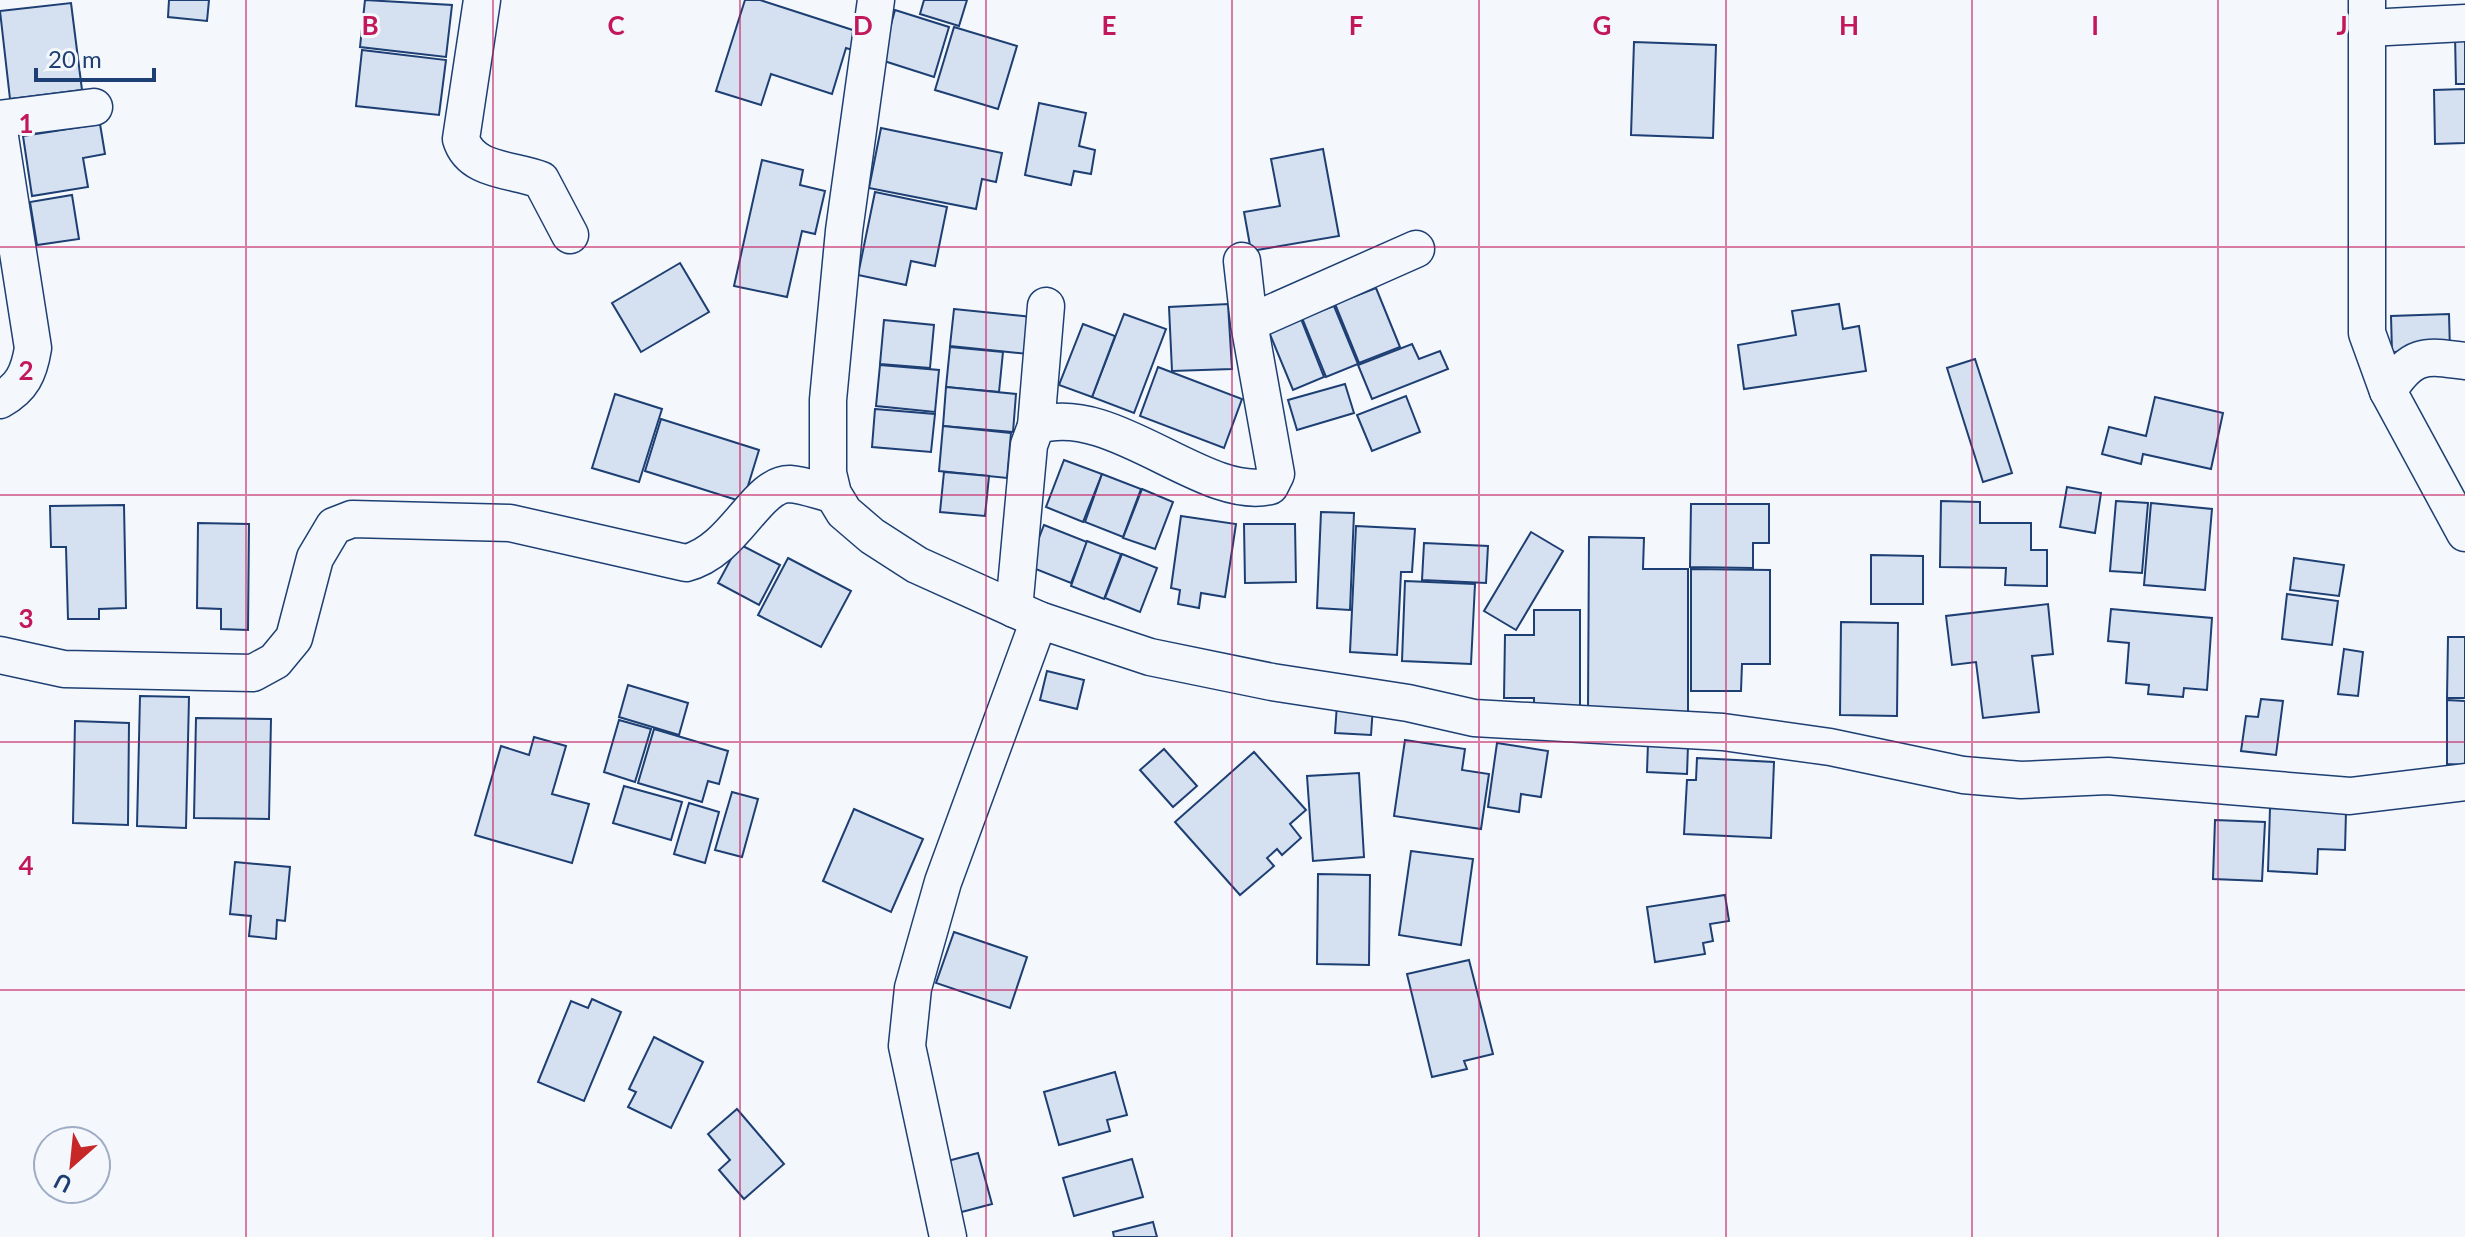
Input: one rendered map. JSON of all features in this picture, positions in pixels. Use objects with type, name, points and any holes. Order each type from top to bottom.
[{"type":"street","points":[[482,0],[461,139],[465,153],[484,165],[541,180],[570,235]]},
{"type":"street","points":[[876,0],[844,231],[828,400],[828,473],[833,494],[844,512],[872,536],[917,565],[1026,614],[1150,657],[1272,682],[1408,703],[1474,718],[1723,732],[1830,747],[1963,775],[2021,780],[2108,776],[2350,796],[2465,782]]},
{"type":"street","points":[[2465,23],[2368,14],[2370,230],[2367,307],[2367,333],[2388,391],[2465,533]]},
{"type":"street","points":[[0,119],[94,107]]},
{"type":"street","points":[[0,137],[33,348],[29,371],[16,391],[0,400]]},
{"type":"street","points":[[1249,323],[1416,249]]},
{"type":"street","points":[[1036,426],[1055,419],[1092,425],[1226,481],[1257,489],[1270,486],[1276,474],[1249,323],[1242,261]]},
{"type":"street","points":[[948,1237],[907,1046],[913,988],[1026,614],[1029,445],[1036,426],[1046,306]]},
{"type":"street","points":[[2388,391],[2403,368],[2418,359],[2465,361]]},
{"type":"street","points":[[0,655],[64,669],[253,673],[275,661],[294,638],[315,558],[334,526],[352,519],[510,523],[686,563],[706,558],[722,544],[765,492],[789,484],[833,494]]},
{"type":"building","points":[[169,0],[209,0],[207,21],[168,17]]},
{"type":"building","points":[[365,0],[452,5],[446,57],[360,47]]},
{"type":"building","points":[[745,0],[760,0],[865,34],[859,52],[846,48],[832,94],[771,74],[761,105],[716,91]]},
{"type":"building","points":[[924,0],[967,0],[959,26],[920,14]]},
{"type":"building","points":[[71,3],[82,90],[10,99],[0,11]]},
{"type":"building","points":[[895,10],[949,27],[934,77],[881,60]]},
{"type":"building","points":[[954,27],[1017,46],[998,109],[935,90]]},
{"type":"building","points":[[2455,35],[2465,35],[2465,84],[2456,84]]},
{"type":"building","points":[[1634,42],[1716,45],[1713,138],[1631,135]]},
{"type":"building","points":[[362,50],[446,60],[439,115],[356,106]]},
{"type":"building","points":[[2465,89],[2465,143],[2435,144],[2434,90]]},
{"type":"building","points":[[1039,103],[1086,113],[1079,146],[1095,150],[1091,174],[1074,171],[1071,185],[1025,175]]},
{"type":"building","points":[[100,124],[105,154],[83,158],[88,187],[32,196],[23,136]]},
{"type":"building","points":[[881,128],[1002,153],[996,182],[982,179],[976,209],[869,188]]},
{"type":"building","points":[[1323,149],[1339,236],[1251,251],[1244,212],[1280,206],[1271,159]]},
{"type":"building","points":[[762,160],[803,170],[800,185],[825,191],[815,234],[802,231],[787,297],[734,286]]},
{"type":"building","points":[[875,192],[947,207],[935,266],[911,261],[906,285],[858,275]]},
{"type":"building","points":[[72,195],[79,239],[37,245],[30,202]]},
{"type":"building","points":[[680,263],[709,312],[641,352],[612,303]]},
{"type":"building","points":[[1376,288],[1400,347],[1359,363],[1335,304]]},
{"type":"building","points":[[1228,304],[1232,369],[1172,371],[1169,307]]},
{"type":"building","points":[[1839,304],[1843,329],[1859,326],[1866,371],[1744,389],[1738,345],[1796,335],[1792,311]]},
{"type":"building","points":[[1334,306],[1358,364],[1326,377],[1302,318]]},
{"type":"building","points":[[954,309],[1032,317],[1028,354],[950,346]]},
{"type":"building","points":[[1124,314],[1166,329],[1134,413],[1092,397]]},
{"type":"building","points":[[2449,314],[2450,351],[2392,352],[2391,316]]},
{"type":"building","points":[[1301,319],[1324,377],[1293,390],[1269,332]]},
{"type":"building","points":[[884,320],[934,325],[930,368],[880,364]]},
{"type":"building","points":[[1083,324],[1115,336],[1092,397],[1059,385]]},
{"type":"building","points":[[1412,344],[1419,359],[1440,351],[1448,369],[1372,399],[1358,365]]},
{"type":"building","points":[[950,347],[1003,352],[999,392],[946,387]]},
{"type":"building","points":[[1975,359],[2012,473],[1983,482],[1947,368]]},
{"type":"building","points":[[880,365],[939,370],[935,412],[876,406]]},
{"type":"building","points":[[1158,367],[1242,399],[1224,448],[1140,416]]},
{"type":"building","points":[[1345,384],[1354,413],[1297,430],[1288,400]]},
{"type":"building","points":[[946,387],[1016,394],[1013,432],[943,426]]},
{"type":"building","points":[[615,394],[662,409],[639,482],[592,468]]},
{"type":"building","points":[[1406,396],[1420,432],[1372,451],[1357,415]]},
{"type":"building","points":[[2155,397],[2223,413],[2211,469],[2143,454],[2141,464],[2102,454],[2109,427],[2146,436]]},
{"type":"building","points":[[875,409],[935,414],[931,452],[872,447]]},
{"type":"building","points":[[661,419],[759,450],[743,502],[645,471]]},
{"type":"building","points":[[943,426],[1011,433],[1007,478],[939,471]]},
{"type":"building","points":[[1064,460],[1102,474],[1083,522],[1046,507]]},
{"type":"building","points":[[944,472],[989,476],[985,516],[940,512]]},
{"type":"building","points":[[1102,474],[1141,489],[1123,537],[1085,522]]},
{"type":"building","points":[[2067,487],[2101,493],[2095,533],[2060,527]]},
{"type":"building","points":[[1142,489],[1173,502],[1155,549],[1123,538]]},
{"type":"building","points":[[1941,501],[1980,502],[1980,523],[2031,523],[2031,550],[2047,550],[2047,586],[2005,585],[2006,568],[1940,567]]},
{"type":"building","points":[[2116,501],[2148,503],[2142,573],[2110,571]]},
{"type":"building","points":[[2151,503],[2212,509],[2205,590],[2144,585]]},
{"type":"building","points":[[1691,504],[1769,504],[1769,543],[1753,543],[1753,568],[1690,567]]},
{"type":"building","points":[[124,505],[126,608],[99,609],[99,619],[68,619],[66,547],[51,547],[50,506]]},
{"type":"building","points":[[1321,512],[1354,513],[1350,610],[1317,608]]},
{"type":"building","points":[[1181,516],[1236,524],[1225,597],[1201,593],[1199,608],[1178,604],[1180,590],[1171,588]]},
{"type":"building","points":[[198,523],[249,524],[248,630],[221,629],[221,609],[197,608]]},
{"type":"building","points":[[1244,524],[1295,524],[1296,582],[1245,583]]},
{"type":"building","points":[[1044,525],[1087,542],[1071,583],[1028,566]]},
{"type":"building","points":[[1356,526],[1415,529],[1412,572],[1401,572],[1397,655],[1350,652]]},
{"type":"building","points":[[1531,532],[1563,551],[1516,630],[1484,611]]},
{"type":"building","points":[[1589,537],[1644,538],[1643,569],[1688,569],[1688,712],[1588,711]]},
{"type":"building","points":[[1087,541],[1121,554],[1104,599],[1071,586]]},
{"type":"building","points":[[1424,543],[1488,546],[1486,583],[1422,580]]},
{"type":"building","points":[[739,544],[780,565],[759,605],[718,583]]},
{"type":"building","points":[[1122,554],[1157,568],[1140,612],[1105,598]]},
{"type":"building","points":[[1871,555],[1923,556],[1923,604],[1871,604]]},
{"type":"building","points":[[788,558],[851,591],[821,647],[758,615]]},
{"type":"building","points":[[2294,558],[2344,565],[2339,596],[2290,590]]},
{"type":"building","points":[[1691,569],[1770,570],[1770,664],[1742,664],[1741,691],[1691,691]]},
{"type":"building","points":[[1405,581],[1475,584],[1471,664],[1402,661]]},
{"type":"building","points":[[2287,594],[2338,601],[2332,645],[2282,639]]},
{"type":"building","points":[[2048,604],[2053,654],[2032,656],[2039,712],[1983,718],[1976,662],[1952,665],[1946,616]]},
{"type":"building","points":[[2111,609],[2212,618],[2207,690],[2184,688],[2183,697],[2148,694],[2149,685],[2126,683],[2129,643],[2108,641]]},
{"type":"building","points":[[1534,610],[1580,610],[1580,715],[1534,714],[1534,698],[1504,698],[1505,635],[1534,635]]},
{"type":"building","points":[[1841,622],[1898,623],[1897,716],[1840,715]]},
{"type":"building","points":[[2448,637],[2465,637],[2465,698],[2447,698]]},
{"type":"building","points":[[2344,649],[2363,652],[2358,696],[2338,694]]},
{"type":"building","points":[[1047,671],[1084,680],[1077,709],[1040,700]]},
{"type":"building","points":[[628,685],[688,703],[679,735],[619,717]]},
{"type":"building","points":[[140,696],[189,697],[186,828],[137,826]]},
{"type":"building","points":[[2261,699],[2283,701],[2276,755],[2241,751],[2246,716],[2258,717]]},
{"type":"building","points":[[2447,700],[2465,701],[2465,765],[2447,764]]},
{"type":"building","points":[[1337,704],[1373,706],[1371,735],[1335,733]]},
{"type":"building","points":[[196,718],[271,719],[269,819],[194,818]]},
{"type":"building","points":[[619,720],[651,729],[635,782],[604,772]]},
{"type":"building","points":[[75,721],[129,723],[128,825],[73,823]]},
{"type":"building","points":[[654,729],[728,751],[719,784],[708,781],[702,802],[638,783]]},
{"type":"building","points":[[534,737],[566,746],[552,794],[589,804],[572,863],[475,835],[501,746],[529,755]]},
{"type":"building","points":[[1405,740],[1465,749],[1462,770],[1489,774],[1481,829],[1394,816]]},
{"type":"building","points":[[1497,743],[1548,751],[1541,797],[1521,794],[1519,812],[1488,807]]},
{"type":"building","points":[[1648,743],[1688,745],[1687,774],[1647,772]]},
{"type":"building","points":[[1164,749],[1197,786],[1173,807],[1140,770]]},
{"type":"building","points":[[1254,752],[1306,810],[1290,824],[1301,838],[1282,855],[1277,849],[1267,858],[1274,866],[1240,895],[1175,822]]},
{"type":"building","points":[[1697,758],[1774,762],[1771,838],[1684,834],[1687,780],[1696,780]]},
{"type":"building","points":[[1359,773],[1364,857],[1313,861],[1307,776]]},
{"type":"building","points":[[624,786],[682,802],[671,840],[613,823]]},
{"type":"building","points":[[732,792],[758,799],[742,857],[715,850]]},
{"type":"building","points":[[689,803],[719,812],[705,863],[674,854]]},
{"type":"building","points":[[2270,808],[2346,811],[2345,850],[2318,849],[2317,874],[2268,871]]},
{"type":"building","points":[[854,809],[923,839],[891,912],[823,881]]},
{"type":"building","points":[[2215,820],[2265,822],[2262,881],[2213,879]]},
{"type":"building","points":[[1411,851],[1473,859],[1461,945],[1399,935]]},
{"type":"building","points":[[235,862],[290,867],[285,921],[277,920],[276,939],[249,936],[251,916],[230,914]]},
{"type":"building","points":[[1318,874],[1370,875],[1369,965],[1317,964]]},
{"type":"building","points":[[1725,895],[1729,921],[1710,924],[1713,941],[1703,943],[1705,954],[1655,962],[1647,907]]},
{"type":"building","points":[[954,932],[1027,957],[1010,1008],[936,983]]},
{"type":"building","points":[[1469,960],[1493,1054],[1464,1061],[1467,1069],[1432,1077],[1407,974]]},
{"type":"building","points":[[592,999],[621,1012],[584,1101],[538,1082],[571,1001],[588,1008]]},
{"type":"building","points":[[654,1037],[703,1062],[671,1128],[628,1107],[636,1092],[629,1089]]},
{"type":"building","points":[[1115,1072],[1127,1115],[1107,1120],[1110,1131],[1059,1145],[1044,1092]]},
{"type":"building","points":[[737,1109],[784,1164],[744,1199],[719,1170],[730,1160],[708,1134]]},
{"type":"building","points":[[978,1153],[992,1204],[954,1214],[940,1163]]},
{"type":"building","points":[[1132,1159],[1143,1197],[1074,1216],[1063,1178]]},
{"type":"building","points":[[1153,1222],[1157,1237],[1114,1237],[1113,1232]]}]
